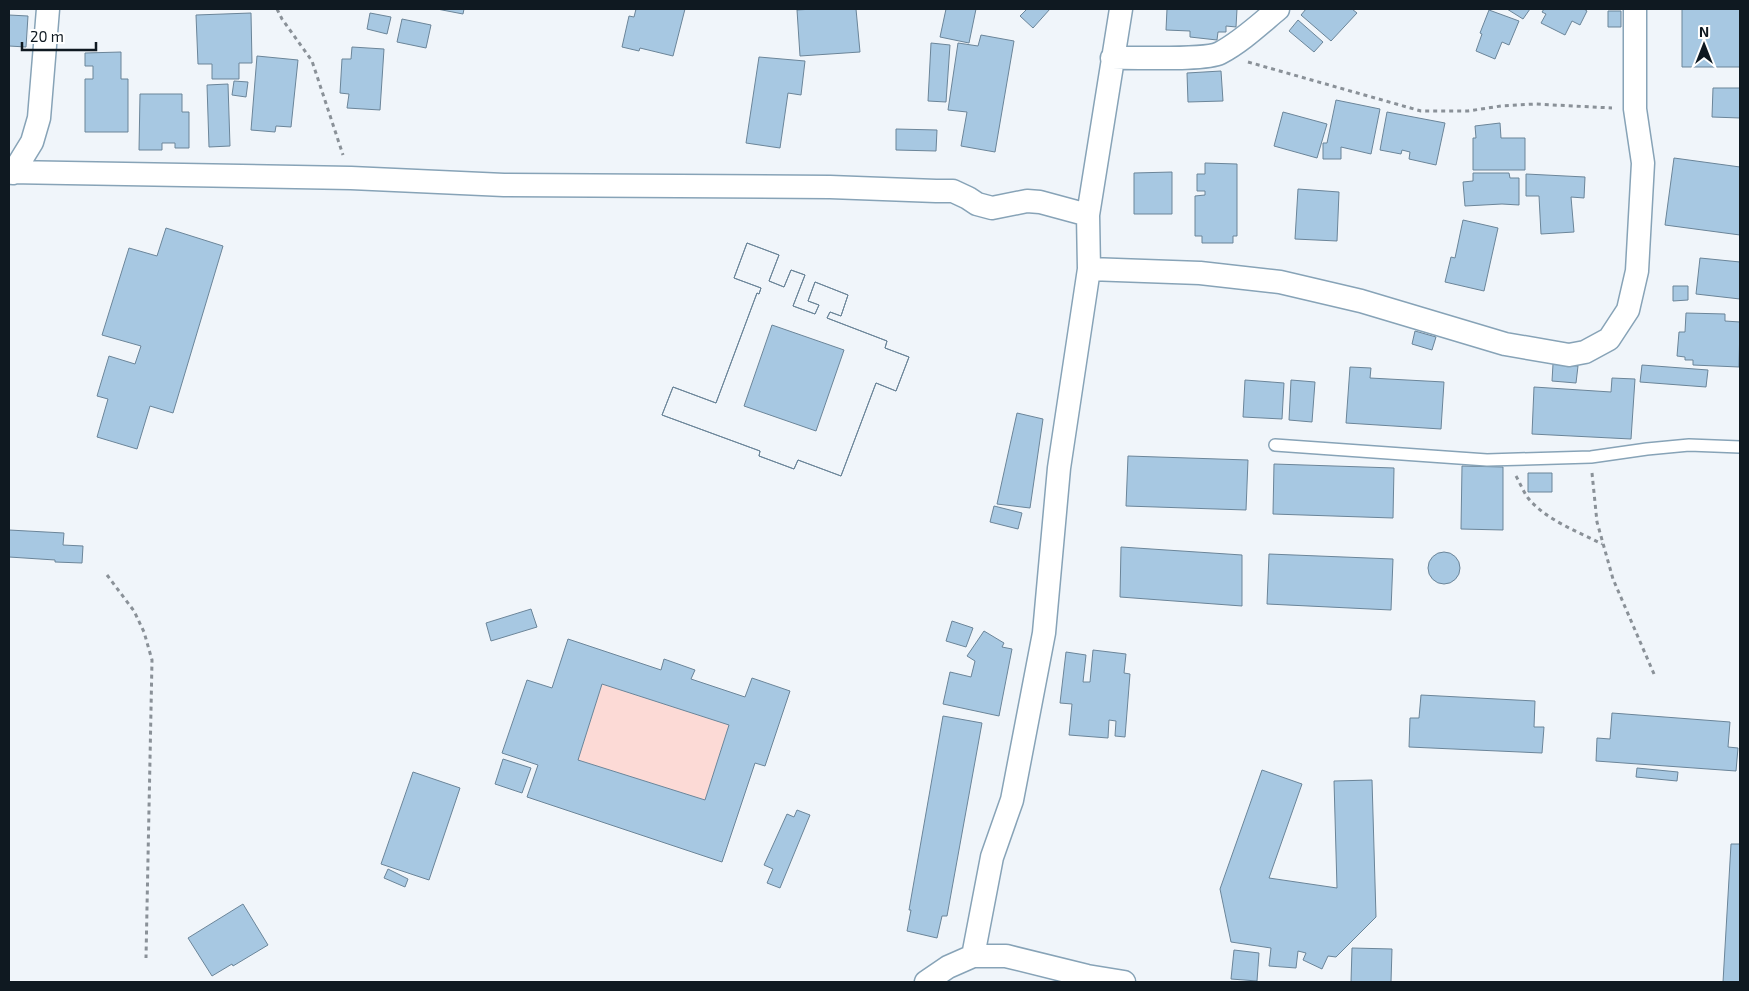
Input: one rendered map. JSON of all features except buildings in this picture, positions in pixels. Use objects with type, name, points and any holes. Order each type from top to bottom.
[{"type":"street","points":[[11,172],[32,142],[39,118],[48,9]]},
{"type":"street","points":[[973,956],[992,857],[1012,800],[1044,633],[1059,468],[1089,269],[1088,215],[1120,9]]},
{"type":"street","points":[[1112,58],[1218,54],[1250,33],[1278,9]]},
{"type":"street","points":[[1089,269],[1200,273],[1280,282],[1361,300],[1505,344],[1569,355],[1585,352],[1609,339],[1628,310],[1637,271],[1643,163],[1636,109],[1635,9]]},
{"type":"street","points":[[11,172],[351,178],[504,185],[830,187],[954,191],[977,204],[992,208],[1027,201],[1040,202],[1088,215]]},
{"type":"street","points":[[926,982],[948,967],[973,956],[1006,956],[1087,976],[1124,982]]},
{"type":"lane","points":[[1274,445],[1487,460],[1591,457],[1689,445],[1740,447]]},
{"type":"path","points":[[277,9],[312,61],[351,178]]},
{"type":"path","points":[[1218,54],[1421,111],[1468,111],[1500,106],[1534,104],[1636,109]]},
{"type":"path","points":[[1591,457],[1597,522],[1602,544],[1613,579],[1654,674]]},
{"type":"path","points":[[1508,460],[1527,497],[1537,507],[1558,522],[1602,544]]},
{"type":"path","points":[[107,575],[134,611],[144,632],[152,660],[146,958]]},
{"type":"shaded area","points":[[602,684],[729,725],[705,800],[578,760]]}]
